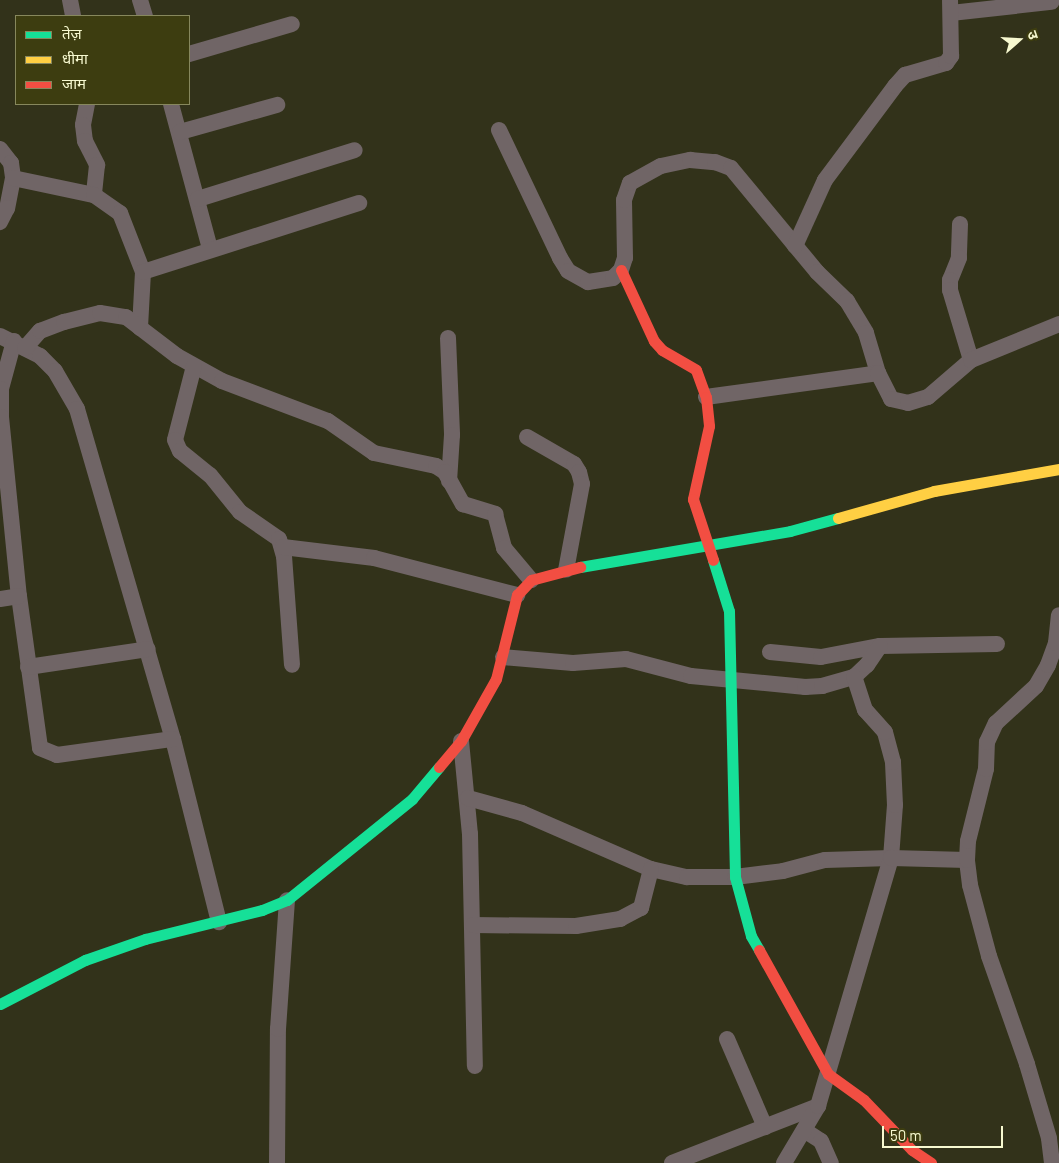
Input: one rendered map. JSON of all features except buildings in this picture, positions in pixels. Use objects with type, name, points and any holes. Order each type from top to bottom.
[{"type":"street","points":[[70,0],[73,15]]},
{"type":"street","points":[[140,0],[145,15]]},
{"type":"street","points":[[795,246],[825,180],[895,86],[905,75],[946,63],[951,56],[950,6],[1051,2]]},
{"type":"street","points":[[190,54],[292,24]]},
{"type":"street","points":[[86,105],[83,125],[85,141],[97,165],[94,195]]},
{"type":"street","points":[[171,105],[210,249]]},
{"type":"street","points":[[180,132],[276,105]]},
{"type":"street","points":[[499,130],[568,270],[588,282],[613,278],[622,270],[625,258],[624,200],[630,183],[661,166],[690,160],[715,162],[731,168],[795,246],[847,300],[866,333],[878,374],[891,400],[908,403],[928,397],[971,360],[1059,324]]},
{"type":"street","points":[[0,149],[11,164],[13,178],[7,208],[0,222]]},
{"type":"street","points":[[198,199],[355,150]]},
{"type":"street","points":[[13,178],[94,195],[120,213],[143,272],[140,328]]},
{"type":"street","points":[[143,272],[210,249],[359,203]]},
{"type":"street","points":[[960,224],[959,258],[950,280],[950,290],[971,360]]},
{"type":"street","points":[[622,270],[654,341],[662,350],[696,370],[706,397],[709,426],[693,499],[729,611],[736,877],[751,936],[761,959],[828,1074],[864,1100],[912,1150],[931,1163]]},
{"type":"street","points":[[173,739],[57,755],[47,753],[40,748],[36,737],[19,596],[4,502],[1,389],[23,338],[64,322],[113,313],[126,317],[194,366],[222,381],[328,421],[361,446],[374,453],[436,466],[449,481],[464,504],[494,514],[504,548],[531,580]]},
{"type":"street","points":[[23,338],[55,370],[77,408],[173,739],[219,922]]},
{"type":"street","points":[[448,338],[452,435],[449,481]]},
{"type":"street","points":[[194,366],[176,429],[176,440],[180,451],[210,475],[240,512],[278,539],[283,547],[292,664]]},
{"type":"street","points":[[706,397],[878,374]]},
{"type":"street","points":[[527,438],[574,464],[579,472],[582,484],[566,570]]},
{"type":"street","points":[[0,1004],[85,960],[145,939],[219,922],[287,900],[412,799],[462,741],[496,679],[503,657],[505,636],[517,595],[531,580],[566,570],[790,531],[934,491],[1059,469]]},
{"type":"street","points":[[283,547],[374,558],[517,595]]},
{"type":"street","points":[[0,599],[19,596]]},
{"type":"street","points":[[1052,1163],[1049,1138],[1028,1064],[989,956],[970,885],[967,860],[968,841],[986,769],[987,742],[996,723],[1036,686],[1048,665],[1057,644],[1059,615]]},
{"type":"street","points":[[770,652],[821,657],[880,646],[997,644]]},
{"type":"street","points":[[503,657],[573,663],[626,659],[691,676],[805,687],[831,684],[854,676],[867,665],[880,646]]},
{"type":"street","points":[[28,667],[148,649]]},
{"type":"street","points":[[784,1163],[818,1106],[891,858],[895,805],[893,762],[885,732],[865,710],[854,676]]},
{"type":"street","points":[[462,741],[468,798],[474,925],[475,1066]]},
{"type":"street","points":[[468,798],[522,813],[651,869],[687,877],[736,877],[783,871],[825,860],[891,858],[967,860]]},
{"type":"street","points":[[474,925],[576,926],[620,919],[641,908],[651,869]]},
{"type":"street","points":[[277,1163],[278,1029],[287,900]]},
{"type":"street","points":[[728,1039],[765,1126]]},
{"type":"street","points":[[672,1163],[818,1106]]},
{"type":"street","points":[[804,1130],[821,1141],[831,1163]]},
{"type":"traffic: fast","points":[[580,567],[790,531],[838,518]]},
{"type":"traffic: fast","points":[[713,560],[729,611],[735,877],[751,936],[759,950]]},
{"type":"traffic: fast","points":[[0,1004],[85,960],[145,939],[262,910],[287,900],[412,799],[439,767]]},
{"type":"traffic: slow","points":[[838,518],[934,491],[1059,469]]},
{"type":"traffic: jam","points":[[621,270],[654,341],[662,350],[696,370],[706,397],[709,426],[693,499],[713,560]]},
{"type":"traffic: jam","points":[[439,767],[461,741],[496,679],[517,595],[531,580],[580,567]]},
{"type":"traffic: jam","points":[[759,950],[828,1074],[864,1100],[912,1150],[931,1163]]}]
